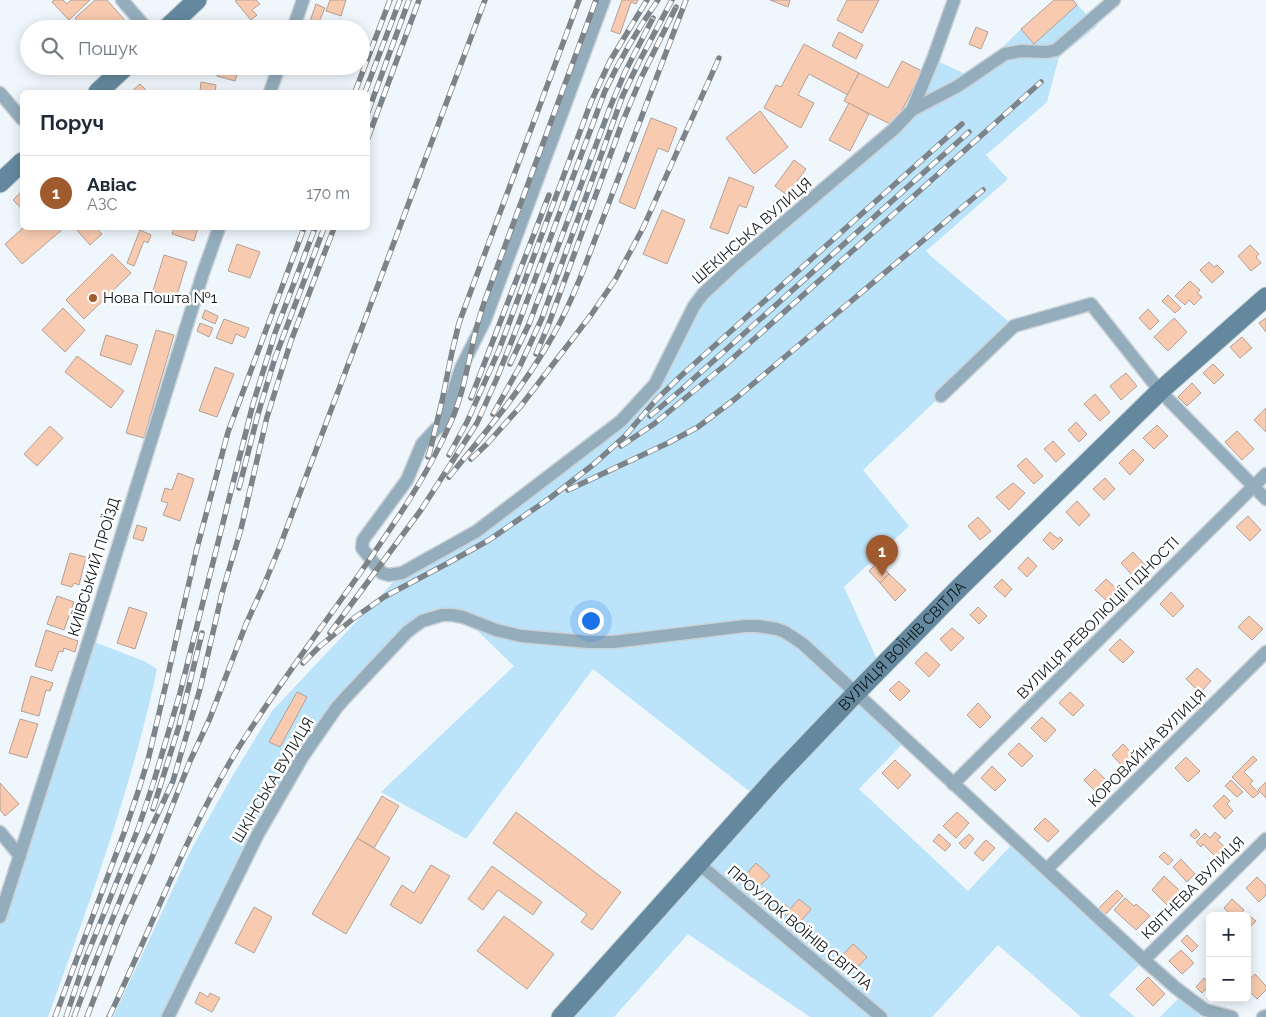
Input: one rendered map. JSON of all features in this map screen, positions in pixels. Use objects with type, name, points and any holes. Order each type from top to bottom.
[{"type":"street","points":[[122,0],[139,20]]},
{"type":"street","points":[[176,20],[197,0]]},
{"type":"street","points":[[296,20],[303,0]]},
{"type":"street","name":"ШЕКІНСЬКА ВУЛИЦЯ","points":[[604,0],[485,320],[461,368],[444,424],[435,430],[422,444],[406,480],[363,540],[362,548],[382,573],[389,575],[402,573],[476,531],[621,421],[655,384],[694,306],[703,294],[734,265],[894,130],[912,110],[954,0]]},
{"type":"street","points":[[912,110],[958,86],[1005,54],[1021,51],[1047,52],[1056,50],[1114,0]]},
{"type":"street","points":[[100,90],[116,75]]},
{"type":"street","points":[[271,90],[276,75]]},
{"type":"street","points":[[0,93],[20,117]]},
{"type":"street","points":[[0,183],[20,164]]},
{"type":"street","name":"КИЇВСЬКИЙ ПРОЇЗД","points":[[0,917],[89,640],[202,273],[219,230]]},
{"type":"street","name":"ВУЛИЦЯ ВОЇНІВ СВІТЛА","points":[[561,1017],[776,777],[856,693],[960,587],[1160,391],[1266,297]]},
{"type":"street","points":[[941,396],[1014,326],[1091,304],[1160,391],[1266,499]]},
{"type":"street","name":"ВУЛИЦЯ РЕВОЛЮЦІЇ ГІДНОСТІ","points":[[953,784],[1266,474]]},
{"type":"street","name":"ШКІНСЬКА ВУЛИЦЯ","points":[[168,1017],[258,834],[303,756],[347,696],[407,632],[422,621],[431,617],[447,615],[463,617],[496,630],[521,636],[589,642],[623,641],[745,626],[767,627],[785,632],[803,644],[856,693]]},
{"type":"street","name":"КОРОВАЙНА ВУЛИЦЯ","points":[[1050,866],[1266,652]]},
{"type":"street","points":[[856,693],[1176,988],[1205,1010],[1232,1017]]},
{"type":"street","points":[[0,832],[20,856]]},
{"type":"street","name":"КВІТНЕВА ВУЛИЦЯ","points":[[1144,960],[1266,839]]},
{"type":"street","name":"ПРОУЛОК ВОЇНІВ СВІТЛА","points":[[699,864],[881,1017]]},
{"type":"shaded area","points":[[1054,0],[1073,0],[1097,26],[1059,57],[1047,102],[986,155],[1008,179],[926,251],[1014,326],[863,470],[909,526],[844,587],[881,668],[857,694],[906,740],[859,789],[968,891],[1015,841],[1144,960],[1109,995],[1135,1017],[1081,1017],[998,945],[932,1017],[810,1017],[688,934],[614,1017],[562,1017],[758,798],[593,669],[466,839],[381,792],[514,666],[463,617],[414,627],[303,756],[168,1017],[113,1017],[192,848],[272,711],[402,573],[519,500],[655,384],[694,306],[894,129],[933,59],[972,77]]},
{"type":"shaded area","points":[[89,640],[144,661],[157,669],[147,713],[108,845],[48,1017],[0,1017],[0,917]]},
{"type":"shaded area","points":[[1181,996],[1201,1017],[1160,1017]]},
{"type":"building","points":[[54,0],[63,0],[67,4],[71,0],[90,0],[69,20],[52,2]]},
{"type":"building","points":[[95,0],[107,0],[125,20],[77,20],[75,18]]},
{"type":"building","points":[[256,0],[260,4],[252,10],[257,15],[251,20],[235,1]]},
{"type":"building","points":[[330,0],[346,0],[341,16],[326,11]]},
{"type":"building","points":[[622,0],[638,0],[636,4],[631,2],[620,34],[611,31]]},
{"type":"building","points":[[770,0],[790,0],[788,7]]},
{"type":"building","points":[[847,0],[879,0],[862,33],[837,20]]},
{"type":"building","points":[[1054,0],[1073,0],[1077,5],[1034,44],[1021,29]]},
{"type":"building","points":[[316,4],[325,8],[320,20],[310,20]]},
{"type":"building","points":[[976,27],[988,32],[981,49],[969,44]]},
{"type":"building","points":[[839,32],[863,45],[856,59],[832,46]]},
{"type":"building","points":[[804,44],[859,73],[848,95],[809,74],[798,95],[814,103],[801,128],[764,108],[776,85],[781,87]]},
{"type":"building","points":[[902,61],[922,71],[894,126],[844,101],[859,73],[888,88]]},
{"type":"building","points":[[217,75],[237,75],[235,81]]},
{"type":"building","points":[[201,82],[216,85],[215,90],[200,90]]},
{"type":"building","points":[[140,84],[146,90],[133,90]]},
{"type":"building","points":[[849,103],[869,114],[850,151],[829,140]]},
{"type":"building","points":[[760,111],[788,147],[754,174],[726,138]]},
{"type":"building","points":[[651,118],[677,128],[668,152],[658,148],[635,209],[619,202]]},
{"type":"building","points":[[794,160],[806,169],[787,195],[775,186]]},
{"type":"building","points":[[729,177],[754,187],[746,208],[739,205],[728,234],[710,228]]},
{"type":"building","points":[[20,193],[20,207],[13,200]]},
{"type":"building","points":[[662,210],[685,220],[667,264],[643,254]]},
{"type":"building","points":[[21,230],[62,230],[22,264],[5,244]]},
{"type":"building","points":[[77,230],[98,230],[102,234],[90,245]]},
{"type":"building","points":[[140,230],[151,235],[148,243],[144,241],[134,266],[127,263]]},
{"type":"building","points":[[173,230],[197,230],[194,241],[172,234]]},
{"type":"building","points":[[237,244],[260,252],[250,278],[228,271]]},
{"type":"building","points":[[1250,245],[1259,254],[1256,257],[1261,263],[1251,271],[1238,256]]},
{"type":"building","points":[[112,254],[131,273],[84,319],[66,300]]},
{"type":"building","points":[[164,255],[187,262],[176,298],[153,291]]},
{"type":"building","points":[[1209,262],[1214,267],[1217,265],[1224,272],[1212,283],[1200,270]]},
{"type":"building","points":[[1190,281],[1200,290],[1197,293],[1202,297],[1194,305],[1189,300],[1185,305],[1175,296]]},
{"type":"building","points":[[1168,295],[1181,308],[1175,313],[1162,301]]},
{"type":"building","points":[[63,308],[85,330],[65,352],[42,330]]},
{"type":"building","points":[[1148,309],[1159,321],[1150,330],[1139,318]]},
{"type":"building","points":[[205,310],[218,316],[215,324],[202,318]]},
{"type":"building","points":[[1174,318],[1187,332],[1168,351],[1154,337]]},
{"type":"building","points":[[1266,318],[1266,332],[1259,323]]},
{"type":"building","points":[[224,319],[249,328],[245,338],[236,334],[232,344],[216,338]]},
{"type":"building","points":[[200,323],[213,328],[209,337],[197,331]]},
{"type":"building","points":[[156,330],[174,335],[144,438],[126,433]]},
{"type":"building","points":[[106,335],[138,345],[131,365],[100,355]]},
{"type":"building","points":[[1242,337],[1252,348],[1240,358],[1230,347]]},
{"type":"building","points":[[77,356],[124,391],[111,408],[65,372]]},
{"type":"building","points":[[1213,364],[1224,375],[1214,384],[1203,373]]},
{"type":"building","points":[[215,367],[234,374],[217,417],[199,411]]},
{"type":"building","points":[[1126,373],[1137,386],[1121,400],[1110,386]]},
{"type":"building","points":[[1192,383],[1201,393],[1187,406],[1178,397]]},
{"type":"building","points":[[1095,394],[1110,412],[1100,421],[1084,404]]},
{"type":"building","points":[[1266,408],[1266,432],[1254,420]]},
{"type":"building","points":[[1076,422],[1087,434],[1079,442],[1068,430]]},
{"type":"building","points":[[1157,425],[1168,436],[1154,449],[1143,438]]},
{"type":"building","points":[[50,426],[63,438],[37,466],[24,454]]},
{"type":"building","points":[[1237,431],[1254,449],[1242,460],[1225,442]]},
{"type":"building","points":[[1053,441],[1065,454],[1056,462],[1044,449]]},
{"type":"building","points":[[1133,449],[1144,460],[1130,475],[1119,463]]},
{"type":"building","points":[[1026,458],[1043,476],[1034,484],[1017,466]]},
{"type":"building","points":[[178,473],[194,479],[180,521],[163,515],[168,503],[161,501],[165,488],[172,490]]},
{"type":"building","points":[[1105,478],[1115,489],[1104,500],[1093,489]]},
{"type":"building","points":[[1013,483],[1025,493],[1009,510],[996,497]]},
{"type":"building","points":[[1077,501],[1090,515],[1079,526],[1066,512]]},
{"type":"building","points":[[1248,516],[1261,530],[1250,541],[1236,527]]},
{"type":"building","points":[[978,517],[991,531],[980,540],[968,526]]},
{"type":"building","points":[[137,525],[147,528],[143,541],[133,538]]},
{"type":"building","points":[[1050,532],[1058,539],[1060,537],[1063,540],[1053,550],[1043,540]]},
{"type":"building","points":[[1133,552],[1146,566],[1134,577],[1121,563]]},
{"type":"building","points":[[70,553],[86,557],[79,585],[74,583],[72,587],[61,584]]},
{"type":"building","points":[[1028,557],[1037,566],[1027,577],[1018,568]]},
{"type":"building","points":[[878,562],[889,574],[880,583],[869,571]]},
{"type":"building","points":[[889,574],[906,590],[895,601],[880,583]]},
{"type":"building","points":[[1002,579],[1012,589],[1005,597],[994,587]]},
{"type":"building","points":[[1106,579],[1120,592],[1109,603],[1095,590]]},
{"type":"building","points":[[1171,592],[1184,606],[1173,617],[1160,604]]},
{"type":"building","points":[[57,596],[74,602],[64,630],[47,624]]},
{"type":"building","points":[[129,607],[147,613],[135,649],[117,643]]},
{"type":"building","points":[[978,607],[987,616],[979,624],[970,615]]},
{"type":"building","points":[[1249,616],[1263,629],[1252,640],[1238,627]]},
{"type":"building","points":[[952,628],[964,638],[951,651],[940,639]]},
{"type":"building","points":[[46,630],[78,641],[75,652],[64,648],[63,652],[59,651],[52,671],[35,666]]},
{"type":"building","points":[[1120,639],[1134,652],[1123,663],[1109,650]]},
{"type":"building","points":[[926,652],[940,665],[929,677],[915,663]]},
{"type":"building","points":[[1197,668],[1211,681],[1200,693],[1186,679]]},
{"type":"building","points":[[31,676],[53,683],[50,691],[46,690],[39,716],[21,711]]},
{"type":"building","points":[[899,681],[910,691],[900,701],[889,690]]},
{"type":"building","points":[[297,692],[307,697],[280,747],[269,742]]},
{"type":"building","points":[[1070,692],[1084,705],[1073,716],[1059,703]]},
{"type":"building","points":[[978,703],[991,717],[980,728],[967,715]]},
{"type":"building","points":[[1042,717],[1056,730],[1045,742],[1031,728]]},
{"type":"building","points":[[20,719],[38,724],[27,758],[9,753]]},
{"type":"building","points":[[1019,743],[1033,756],[1022,767],[1008,754]]},
{"type":"building","points":[[1123,744],[1136,758],[1125,769],[1112,755]]},
{"type":"building","points":[[1253,756],[1257,760],[1244,772],[1253,781],[1250,784],[1259,793],[1253,798],[1232,777]]},
{"type":"building","points":[[1186,757],[1200,771],[1188,782],[1175,768]]},
{"type":"building","points":[[895,760],[911,775],[898,789],[882,773]]},
{"type":"building","points":[[992,766],[1006,780],[995,791],[981,778]]},
{"type":"building","points":[[1095,769],[1108,782],[1097,793],[1084,780]]},
{"type":"building","points":[[1231,780],[1243,792],[1237,797],[1225,786]]},
{"type":"building","points":[[1266,782],[1266,798],[1258,790]]},
{"type":"building","points":[[0,783],[19,804],[5,816],[0,810]]},
{"type":"building","points":[[1224,795],[1230,801],[1227,804],[1233,811],[1225,819],[1213,806]]},
{"type":"building","points":[[382,796],[399,806],[374,848],[357,838]]},
{"type":"building","points":[[516,812],[621,892],[592,930],[581,922],[587,914],[493,843]]},
{"type":"building","points":[[957,812],[969,823],[956,838],[943,826]]},
{"type":"building","points":[[1045,818],[1059,831],[1048,842],[1034,829]]},
{"type":"building","points":[[1196,829],[1200,834],[1195,839],[1190,835]]},
{"type":"building","points":[[1215,832],[1221,837],[1217,840],[1225,847],[1216,857],[1203,844],[1201,847],[1196,842],[1205,833],[1210,838]]},
{"type":"building","points":[[939,834],[951,845],[945,851],[933,841]]},
{"type":"building","points":[[969,834],[974,839],[965,849],[959,843]]},
{"type":"building","points":[[357,838],[390,858],[346,934],[312,914]]},
{"type":"building","points":[[986,840],[995,848],[983,861],[974,853]]},
{"type":"building","points":[[1164,852],[1173,860],[1168,865],[1159,857]]},
{"type":"building","points":[[1181,859],[1195,874],[1187,882],[1173,867]]},
{"type":"building","points":[[756,863],[770,876],[756,890],[743,878]]},
{"type":"building","points":[[431,865],[450,876],[421,924],[390,905],[402,885],[414,893]]},
{"type":"building","points":[[492,866],[542,902],[533,915],[498,890],[483,910],[468,899]]},
{"type":"building","points":[[1164,876],[1180,891],[1167,905],[1152,890]]},
{"type":"building","points":[[1257,877],[1266,886],[1266,895],[1259,902],[1246,888]]},
{"type":"building","points":[[1117,890],[1123,896],[1104,916],[1097,910]]},
{"type":"building","points":[[1125,898],[1134,906],[1136,904],[1150,916],[1136,930],[1114,910]]},
{"type":"building","points":[[799,899],[811,909],[798,925],[780,910],[785,904],[790,909]]},
{"type":"building","points":[[1232,899],[1244,910],[1242,912],[1228,912],[1224,908]]},
{"type":"building","points":[[254,907],[272,917],[254,953],[235,943]]},
{"type":"building","points":[[504,916],[554,954],[527,989],[477,951]]},
{"type":"building","points":[[1251,917],[1256,921],[1251,926]]},
{"type":"building","points":[[1187,935],[1198,946],[1192,952],[1181,941]]},
{"type":"building","points":[[853,944],[867,957],[855,970],[841,957]]},
{"type":"building","points":[[1181,950],[1194,963],[1182,974],[1169,961]]},
{"type":"building","points":[[1255,974],[1266,986],[1266,990],[1257,999],[1251,993],[1251,978]]},
{"type":"building","points":[[1148,977],[1165,994],[1153,1006],[1136,989]]},
{"type":"building","points":[[1204,978],[1206,980],[1206,989],[1202,993],[1196,987]]},
{"type":"building","points":[[200,992],[208,997],[210,993],[220,998],[212,1012],[195,1003]]},
{"type":"railway","points":[[370,53],[390,0]]},
{"type":"railway","points":[[366,90],[400,0]]},
{"type":"railway","points":[[370,107],[409,0]]},
{"type":"railway","points":[[370,133],[419,0]]},
{"type":"railway","points":[[87,1017],[122,925],[151,860],[190,761],[210,718],[246,624],[280,546],[485,0]]},
{"type":"railway","points":[[428,457],[459,323],[579,0]]},
{"type":"railway","points":[[109,1017],[186,846],[239,747],[399,515],[440,445],[460,397],[485,300],[596,0]]},
{"type":"railway","points":[[449,455],[467,422],[499,350],[591,102],[610,61],[647,0]]},
{"type":"railway","points":[[330,633],[421,510],[477,423],[518,325],[605,91],[630,44],[658,0]]},
{"type":"railway","points":[[493,414],[520,366],[542,318],[623,95],[672,0]]},
{"type":"railway","points":[[449,477],[526,379],[563,317],[583,271],[686,0]]},
{"type":"railway","points":[[536,354],[622,123],[641,78],[676,7]]},
{"type":"railway","points":[[510,364],[529,324],[611,105],[625,72],[653,18]]},
{"type":"railway","points":[[471,459],[520,407],[591,315],[615,280],[643,228],[719,58]]},
{"type":"railway","points":[[356,90],[361,75]]},
{"type":"railway","points":[[621,446],[654,424],[724,366],[1041,82]]},
{"type":"railway","points":[[303,663],[354,618],[384,597],[489,540],[550,498],[594,464],[625,436],[656,400],[683,374],[962,124]]},
{"type":"railway","points":[[650,416],[969,132]]},
{"type":"railway","points":[[568,490],[698,427],[735,399],[983,190]]},
{"type":"railway","points":[[471,398],[549,195]]},
{"type":"railway","points":[[55,1017],[138,792],[148,760],[196,552],[228,432],[303,230]]},
{"type":"railway","points":[[66,1017],[84,963],[138,829],[154,781],[180,693],[253,404],[275,333],[314,230]]},
{"type":"railway","points":[[239,488],[275,358],[323,230]]},
{"type":"railway","points":[[74,1017],[136,861],[173,781],[200,689],[222,593],[241,529],[267,417],[291,341],[333,230]]},
{"type":"railway","points":[[153,809],[179,726],[202,633]]},
{"type":"place","name":"Нова Пошта №1","points":[[93,298]]},
{"type":"place","name":"Авіас","points":[[882,576]]}]
